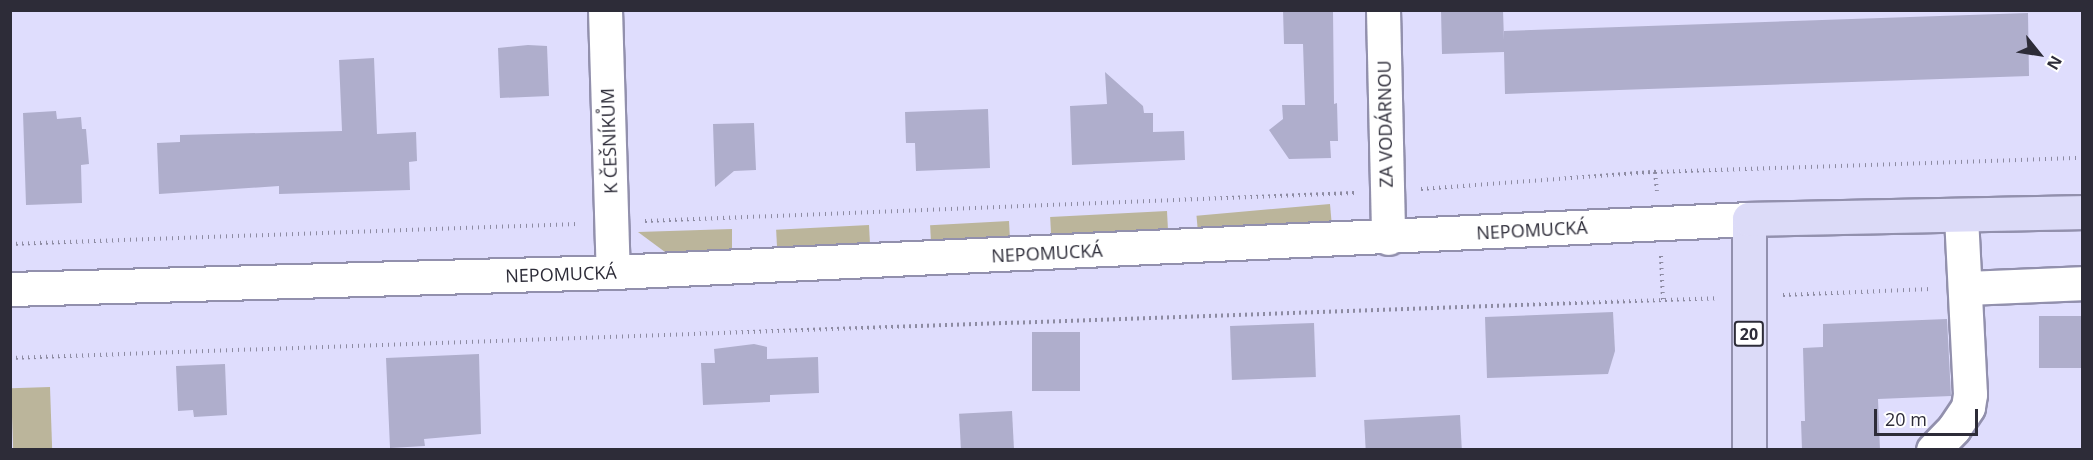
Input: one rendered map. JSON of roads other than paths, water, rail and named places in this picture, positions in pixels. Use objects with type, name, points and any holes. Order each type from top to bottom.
[{"type":"main road","name":"NEPOMUCKÁ","points":[[1749,219],[2082,212]]},
{"type":"main road","name":"20","points":[[1749,219],[1749,450]]},
{"type":"street","name":"K ČEŠNÍKŮM","points":[[605,10],[613,272]]},
{"type":"street","name":"ZA VODÁRNOU","points":[[1383,10],[1388,238]]},
{"type":"street","points":[[1933,450],[1954,428],[1968,407],[1961,215]]},
{"type":"street","name":"NEPOMUCKÁ","points":[[10,289],[613,272],[1388,238],[1749,219]]},
{"type":"street","points":[[1965,288],[2082,283]]}]
